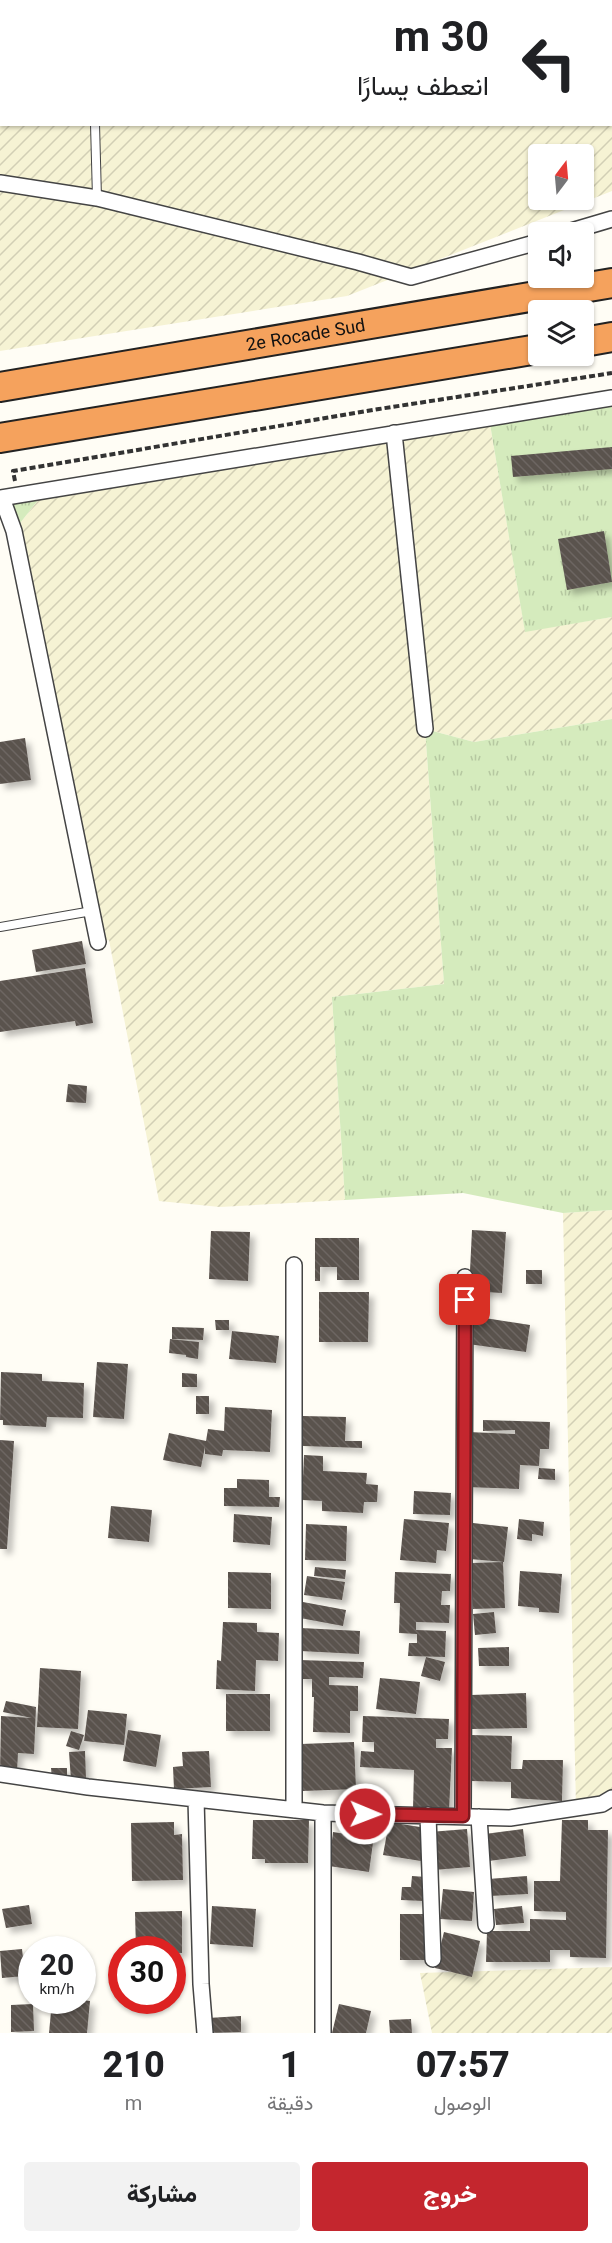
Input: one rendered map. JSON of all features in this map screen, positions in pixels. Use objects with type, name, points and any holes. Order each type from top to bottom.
[{"type":"highway","name":"2e Rocade Sud","points":[[0,387],[612,283]]},
{"type":"highway","points":[[594,340],[612,337]]},
{"type":"highway","points":[[0,438],[528,351]]},
{"type":"street","points":[[0,183],[98,198],[411,277],[528,245]]},
{"type":"street","points":[[594,224],[612,219]]},
{"type":"street","points":[[98,942],[14,531],[1,498],[612,398]]},
{"type":"street","points":[[394,433],[425,729]]},
{"type":"street","points":[[294,1265],[294,1810]]},
{"type":"street","points":[[463,1816],[465,1277]]},
{"type":"street","points":[[0,1774],[323,1814],[510,1818],[602,1804],[612,1798]]},
{"type":"street","points":[[196,1799],[201,1984],[205,2033]]},
{"type":"street","points":[[323,1814],[323,2033]]},
{"type":"street","points":[[428,1815],[433,1959]]},
{"type":"street","points":[[479,1817],[486,1925]]},
{"type":"lane","points":[[94,126],[98,198]]},
{"type":"lane","points":[[0,927],[92,911]]},
{"type":"path","points":[[17,495],[13,471],[380,409],[612,373]]},
{"type":"shaded area","points":[[0,126],[612,126],[612,191],[594,198],[594,144],[528,144],[528,210],[564,210],[534,222],[528,222],[528,224],[347,296],[0,351]]},
{"type":"shaded area","points":[[489,418],[525,631],[612,617],[612,719],[474,742],[425,729],[444,984],[332,997],[345,1200],[220,1207],[159,1201],[109,940],[98,942],[14,531],[45,491]]},
{"type":"shaded area","points":[[612,1210],[612,1798],[576,1808],[563,1213]]},
{"type":"shaded area","points":[[612,1967],[612,2033],[432,2033],[420,1973]]},
{"type":"green space","points":[[612,398],[612,617],[525,632],[489,418]]},
{"type":"green space","points":[[45,491],[14,531],[2,498]]},
{"type":"green space","points":[[612,719],[612,1210],[563,1213],[463,1193],[345,1200],[332,997],[444,984],[425,729],[474,742]]},
{"type":"building","points":[[612,447],[612,469],[513,477],[511,456]]},
{"type":"building","points":[[604,531],[612,582],[567,590],[558,539]]},
{"type":"building","points":[[25,738],[31,780],[0,784],[0,742]]},
{"type":"building","points":[[82,941],[86,964],[36,972],[32,950]]},
{"type":"building","points":[[85,968],[93,1023],[76,1026],[75,1021],[0,1032],[0,981]]},
{"type":"building","points":[[68,1084],[87,1086],[86,1103],[66,1102]]},
{"type":"building","points":[[472,1230],[506,1232],[502,1293],[469,1291]]},
{"type":"building","points":[[211,1231],[250,1232],[248,1281],[209,1279]]},
{"type":"building","points":[[315,1238],[359,1238],[359,1280],[337,1280],[337,1267],[320,1267],[320,1281],[315,1281]]},
{"type":"building","points":[[526,1270],[542,1270],[542,1284],[526,1284]]},
{"type":"building","points":[[319,1292],[369,1292],[368,1342],[319,1342]]},
{"type":"building","points":[[472,1316],[530,1325],[526,1352],[468,1344]]},
{"type":"building","points":[[215,1320],[229,1320],[229,1330],[216,1330]]},
{"type":"building","points":[[172,1327],[204,1328],[203,1340],[172,1339]]},
{"type":"building","points":[[232,1331],[279,1336],[276,1363],[229,1359]]},
{"type":"building","points":[[170,1339],[199,1342],[198,1359],[169,1353]]},
{"type":"building","points":[[97,1362],[128,1364],[124,1419],[93,1417]]},
{"type":"building","points":[[1,1372],[42,1374],[42,1381],[84,1383],[83,1418],[47,1417],[46,1427],[3,1425],[3,1420],[0,1420]]},
{"type":"building","points":[[182,1373],[197,1374],[197,1387],[182,1387]]},
{"type":"building","points":[[196,1396],[209,1396],[209,1414],[196,1414]]},
{"type":"building","points":[[225,1407],[272,1410],[270,1452],[223,1450],[222,1456],[205,1454],[205,1447],[201,1467],[163,1460],[169,1433],[206,1441],[208,1429],[224,1431]]},
{"type":"building","points":[[303,1416],[346,1417],[345,1441],[362,1441],[362,1448],[303,1446]]},
{"type":"building","points":[[483,1420],[550,1422],[549,1449],[540,1449],[539,1466],[520,1465],[519,1489],[466,1487],[468,1432],[515,1434],[515,1430],[483,1431]]},
{"type":"building","points":[[0,1440],[14,1441],[7,1549],[0,1549]]},
{"type":"building","points":[[304,1455],[323,1456],[323,1471],[367,1473],[366,1484],[378,1485],[377,1502],[364,1502],[363,1513],[322,1511],[322,1501],[302,1500]]},
{"type":"building","points":[[539,1468],[555,1469],[555,1480],[538,1479]]},
{"type":"building","points":[[237,1479],[269,1480],[269,1497],[280,1497],[279,1507],[224,1506],[224,1488],[237,1488]]},
{"type":"building","points":[[414,1491],[451,1493],[450,1515],[413,1514]]},
{"type":"building","points":[[111,1506],[152,1510],[149,1542],[108,1538]]},
{"type":"building","points":[[234,1514],[272,1517],[270,1545],[233,1542]]},
{"type":"building","points":[[404,1519],[449,1523],[446,1551],[437,1550],[436,1563],[400,1560]]},
{"type":"building","points":[[519,1519],[544,1522],[543,1536],[532,1534],[532,1541],[517,1539]]},
{"type":"building","points":[[473,1523],[508,1527],[504,1562],[470,1559]]},
{"type":"building","points":[[306,1524],[347,1526],[346,1561],[305,1560]]},
{"type":"building","points":[[503,1562],[505,1608],[473,1609],[471,1563]]},
{"type":"building","points":[[315,1567],[346,1570],[345,1579],[314,1576]]},
{"type":"building","points":[[520,1571],[562,1574],[559,1613],[539,1612],[539,1608],[518,1606]]},
{"type":"building","points":[[228,1572],[271,1573],[271,1609],[228,1608]]},
{"type":"building","points":[[395,1572],[451,1574],[450,1591],[442,1591],[441,1605],[450,1605],[449,1623],[416,1622],[416,1630],[446,1631],[445,1657],[408,1656],[409,1643],[417,1643],[417,1634],[399,1633],[400,1603],[394,1603]]},
{"type":"building","points":[[307,1576],[345,1582],[342,1600],[304,1595]]},
{"type":"building","points":[[303,1602],[346,1610],[343,1626],[300,1618]]},
{"type":"building","points":[[494,1612],[496,1633],[475,1635],[473,1614]]},
{"type":"building","points":[[223,1622],[257,1623],[257,1632],[279,1633],[278,1661],[256,1660],[255,1691],[216,1689],[217,1660],[221,1661]]},
{"type":"building","points":[[301,1628],[360,1631],[359,1654],[300,1651]]},
{"type":"building","points":[[509,1647],[509,1666],[479,1666],[478,1648]]},
{"type":"building","points":[[426,1657],[445,1662],[440,1681],[421,1676]]},
{"type":"building","points":[[299,1660],[364,1662],[363,1678],[329,1677],[329,1685],[358,1686],[358,1711],[350,1711],[350,1733],[313,1732],[312,1679],[299,1679]]},
{"type":"building","points":[[40,1668],[81,1671],[78,1729],[37,1727]]},
{"type":"building","points":[[380,1678],[420,1682],[416,1714],[376,1709]]},
{"type":"building","points":[[526,1693],[527,1728],[472,1729],[471,1695]]},
{"type":"building","points":[[226,1694],[270,1694],[270,1731],[226,1731]]},
{"type":"building","points":[[6,1701],[36,1707],[34,1754],[18,1753],[17,1772],[0,1770],[1,1716],[32,1718],[3,1712]]},
{"type":"building","points":[[88,1710],[127,1714],[124,1745],[84,1741]]},
{"type":"building","points":[[363,1716],[449,1719],[448,1739],[436,1739],[436,1748],[452,1748],[449,1811],[413,1809],[414,1770],[360,1767],[361,1751],[374,1752],[374,1742],[362,1742]]},
{"type":"building","points":[[128,1730],[161,1735],[156,1767],[123,1761]]},
{"type":"building","points":[[71,1731],[84,1735],[79,1750],[66,1746]]},
{"type":"building","points":[[471,1735],[512,1736],[511,1769],[522,1769],[523,1760],[563,1760],[562,1801],[511,1798],[511,1782],[470,1781]]},
{"type":"building","points":[[354,1742],[356,1789],[303,1791],[301,1744]]},
{"type":"building","points":[[85,1751],[86,1779],[71,1780],[69,1752]]},
{"type":"building","points":[[209,1751],[211,1787],[174,1789],[173,1767],[183,1766],[182,1752]]},
{"type":"building","points":[[51,1768],[67,1768],[67,1778],[52,1779]]},
{"type":"building","points":[[253,1820],[309,1820],[308,1863],[265,1863],[265,1859],[252,1859]]},
{"type":"building","points":[[562,1820],[588,1820],[588,1830],[608,1830],[606,1958],[570,1957],[570,1950],[550,1950],[550,1962],[486,1962],[487,1931],[530,1931],[530,1919],[566,1920],[566,1912],[534,1911],[534,1881],[560,1881]]},
{"type":"building","points":[[174,1822],[174,1835],[182,1834],[183,1880],[132,1881],[131,1823]]},
{"type":"building","points":[[389,1822],[426,1828],[421,1861],[383,1855]]},
{"type":"building","points":[[353,1825],[375,1828],[369,1872],[329,1866],[333,1832],[352,1835]]},
{"type":"building","points":[[467,1829],[470,1867],[434,1870],[430,1832]]},
{"type":"building","points":[[523,1829],[526,1856],[489,1861],[485,1834]]},
{"type":"building","points":[[412,1876],[426,1877],[424,1901],[401,1900],[402,1887],[411,1887]]},
{"type":"building","points":[[527,1876],[528,1894],[489,1896],[488,1879]]},
{"type":"building","points":[[443,1889],[474,1892],[472,1921],[440,1919]]},
{"type":"building","points":[[29,1905],[32,1924],[6,1928],[2,1909]]},
{"type":"building","points":[[212,1906],[256,1909],[253,1947],[210,1944]]},
{"type":"building","points":[[522,1906],[524,1923],[496,1925],[494,1909]]},
{"type":"building","points":[[182,1911],[182,1936],[136,1936],[135,1912]]},
{"type":"building","points":[[400,1914],[426,1914],[426,1960],[400,1960]]},
{"type":"building","points":[[444,1932],[480,1941],[472,1977],[435,1968]]},
{"type":"building","points":[[18,1949],[18,1977],[2,1978],[0,1951]]},
{"type":"building","points":[[339,2004],[371,2011],[366,2033],[332,2033]]},
{"type":"building","points":[[11,2005],[18,2005],[18,2014],[33,2014],[34,2031],[11,2032]]},
{"type":"building","points":[[51,2014],[89,2014],[87,2033],[49,2033]]},
{"type":"building","points":[[241,2016],[241,2032],[209,2033],[208,2018]]},
{"type":"building","points":[[411,2019],[412,2033],[390,2033],[389,2020]]},
{"type":"route","points":[[365,1814],[463,1816],[465,1300]]}]
